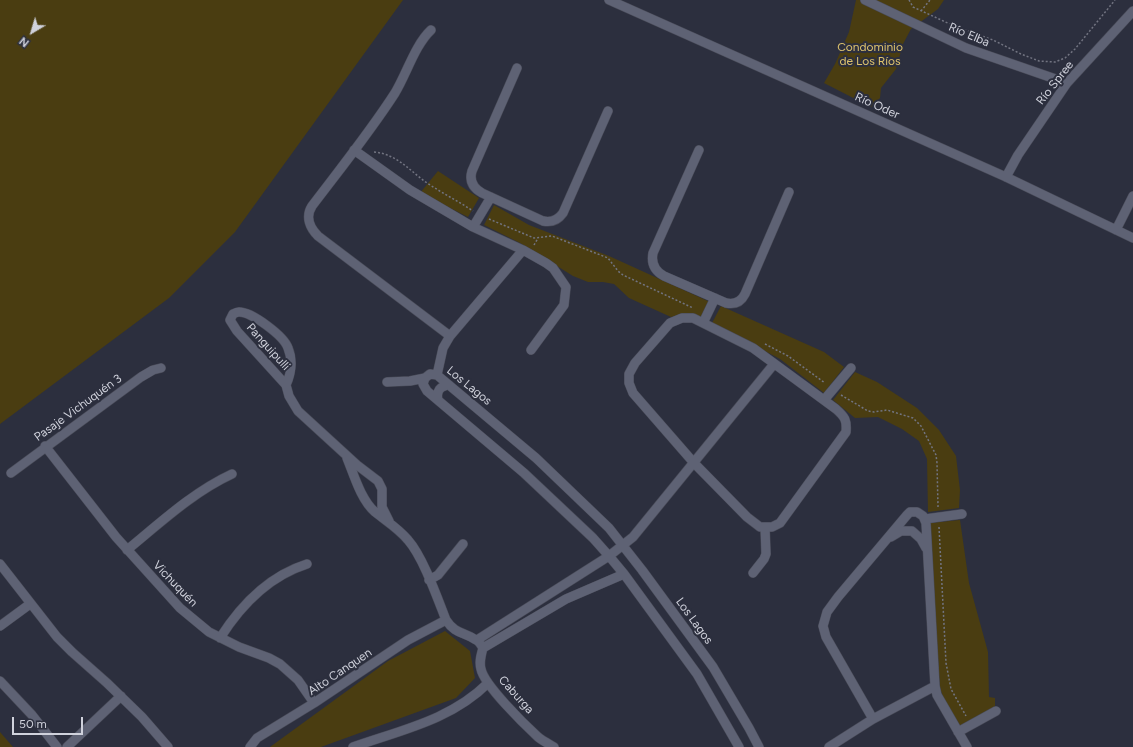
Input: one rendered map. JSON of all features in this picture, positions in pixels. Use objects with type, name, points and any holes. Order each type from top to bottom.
[{"type":"street","name":"Río Elba","points":[[865,0],[966,48],[1067,83]]},
{"type":"street","name":"Río Oder","points":[[615,1],[1006,177],[1133,238]]},
{"type":"street","name":"Río Spree","points":[[1006,177],[1018,155],[1067,83],[1133,11]]},
{"type":"street","points":[[431,30],[420,43],[409,68],[395,93],[310,210],[309,220],[312,228],[318,236],[450,336]]},
{"type":"street","points":[[517,68],[471,175],[472,182],[476,189],[491,197],[544,222],[552,222],[556,220],[563,213],[608,111]]},
{"type":"street","points":[[354,150],[410,190],[472,227],[523,250],[553,268],[566,287],[564,305],[531,350]]},
{"type":"street","points":[[700,150],[654,249],[652,262],[660,274],[726,303],[732,304],[740,301],[743,298],[789,192]]},
{"type":"street","points":[[1116,230],[1133,196]]},
{"type":"street","points":[[472,227],[491,197]]},
{"type":"street","points":[[437,375],[443,348],[450,336],[523,250]]},
{"type":"street","points":[[704,323],[715,298]]},
{"type":"street","name":"Panguipulli","points":[[286,385],[290,374],[288,348],[273,329],[248,314],[239,312],[233,314],[230,320],[237,331],[286,385],[289,396],[298,411],[378,481],[382,489],[382,507],[389,521]]},
{"type":"street","points":[[682,318],[693,318],[704,323],[753,348],[842,414],[847,422],[846,432],[780,523],[772,527],[760,527],[747,517],[694,463],[633,393],[629,383],[629,374],[635,363],[670,323],[682,318]]},
{"type":"street","points":[[480,644],[558,587],[623,546],[644,524],[774,364]]},
{"type":"street","name":"Pasaje Vichuquén 3","points":[[11,473],[45,446],[141,377],[153,370],[161,368]]},
{"type":"street","points":[[824,400],[851,368]]},
{"type":"street","name":"Los Lagos","points":[[387,382],[410,381],[425,378],[430,374],[437,375],[536,458],[608,528],[646,576],[713,667],[759,747]]},
{"type":"street","points":[[425,378],[423,384],[427,391],[524,473],[609,556],[624,574],[697,674],[739,747]]},
{"type":"street","points":[[438,400],[437,394],[440,388],[445,385],[449,385]]},
{"type":"street","name":"Vichuquén","points":[[45,446],[127,550],[180,608],[220,638],[280,664],[298,680],[314,703]]},
{"type":"street","name":"Panguipulli","points":[[346,454],[360,490],[367,502],[408,540],[417,553],[446,620],[451,627],[458,632],[480,644]]},
{"type":"street","points":[[127,550],[194,496],[232,474]]},
{"type":"street","points":[[873,719],[826,637],[823,626],[828,612],[838,596],[905,517],[910,512],[917,512],[920,513],[925,521],[936,695],[967,747]]},
{"type":"street","points":[[885,541],[901,531],[920,530],[925,521],[938,517],[962,514]]},
{"type":"street","points":[[905,517],[905,525],[921,539],[927,550]]},
{"type":"street","points":[[753,573],[766,554],[765,527]]},
{"type":"street","points":[[429,580],[438,575],[463,544]]},
{"type":"street","points":[[0,564],[43,621],[72,652],[142,717],[168,747]]},
{"type":"street","points":[[220,638],[246,603],[262,589],[294,568],[307,564]]},
{"type":"street","points":[[480,644],[603,581],[624,574]]},
{"type":"street","points":[[558,587],[566,599]]},
{"type":"street","points":[[0,626],[30,604]]},
{"type":"street","name":"Alto Canquen","points":[[250,747],[257,738],[314,703],[408,640],[446,620]]},
{"type":"street","name":"Caburga","points":[[480,644],[481,670],[488,683],[501,700],[534,732],[554,747]]},
{"type":"street","points":[[0,681],[32,715],[57,747]]},
{"type":"street","points":[[357,746],[444,715],[471,698],[488,683]]},
{"type":"street","points":[[832,746],[873,719],[935,686]]},
{"type":"street","points":[[67,747],[121,696]]},
{"type":"street","points":[[958,732],[996,711]]},
{"type":"path","points":[[909,0],[913,7],[921,11],[952,25],[993,40],[1020,54],[1039,61],[1056,62],[1065,58],[1075,49],[1115,0]]},
{"type":"path","points":[[921,11],[930,0]]},
{"type":"path","points":[[354,150],[381,153],[394,157],[428,184],[480,215],[534,238],[552,236],[608,258],[618,271],[623,274],[694,308]]},
{"type":"path","points":[[761,342],[788,356],[833,389],[868,411],[874,412],[887,410],[913,418],[921,426],[936,455],[937,463],[938,517],[948,676],[951,689],[971,725]]},
{"type":"green space","points":[[0,0],[403,0],[235,232],[169,298],[0,424]]},
{"type":"green space","name":"Condominio de Los Ríos","points":[[856,0],[944,0],[938,9],[911,29],[903,44],[896,69],[881,88],[880,98],[871,107],[824,83],[835,64],[849,32]]},
{"type":"green space","points":[[438,171],[479,198],[468,217],[420,193]]},
{"type":"green space","points":[[494,205],[529,225],[609,256],[710,302],[703,318],[681,315],[671,317],[629,298],[614,284],[588,282],[573,276],[520,243],[484,225]]},
{"type":"green space","points":[[721,306],[824,352],[844,367],[824,393],[780,359],[712,323]]},
{"type":"green space","points":[[855,372],[877,382],[917,408],[939,430],[956,456],[960,490],[959,508],[928,512],[927,459],[919,441],[902,429],[878,417],[855,418],[833,400]]},
{"type":"green space","points":[[960,520],[969,583],[988,652],[989,697],[995,698],[995,706],[960,728],[944,700],[940,688],[929,523]]},
{"type":"green space","points":[[445,631],[470,651],[475,678],[456,698],[321,747],[270,747],[388,661]]},
{"type":"green space","points":[[0,732],[13,747],[0,747]]}]
